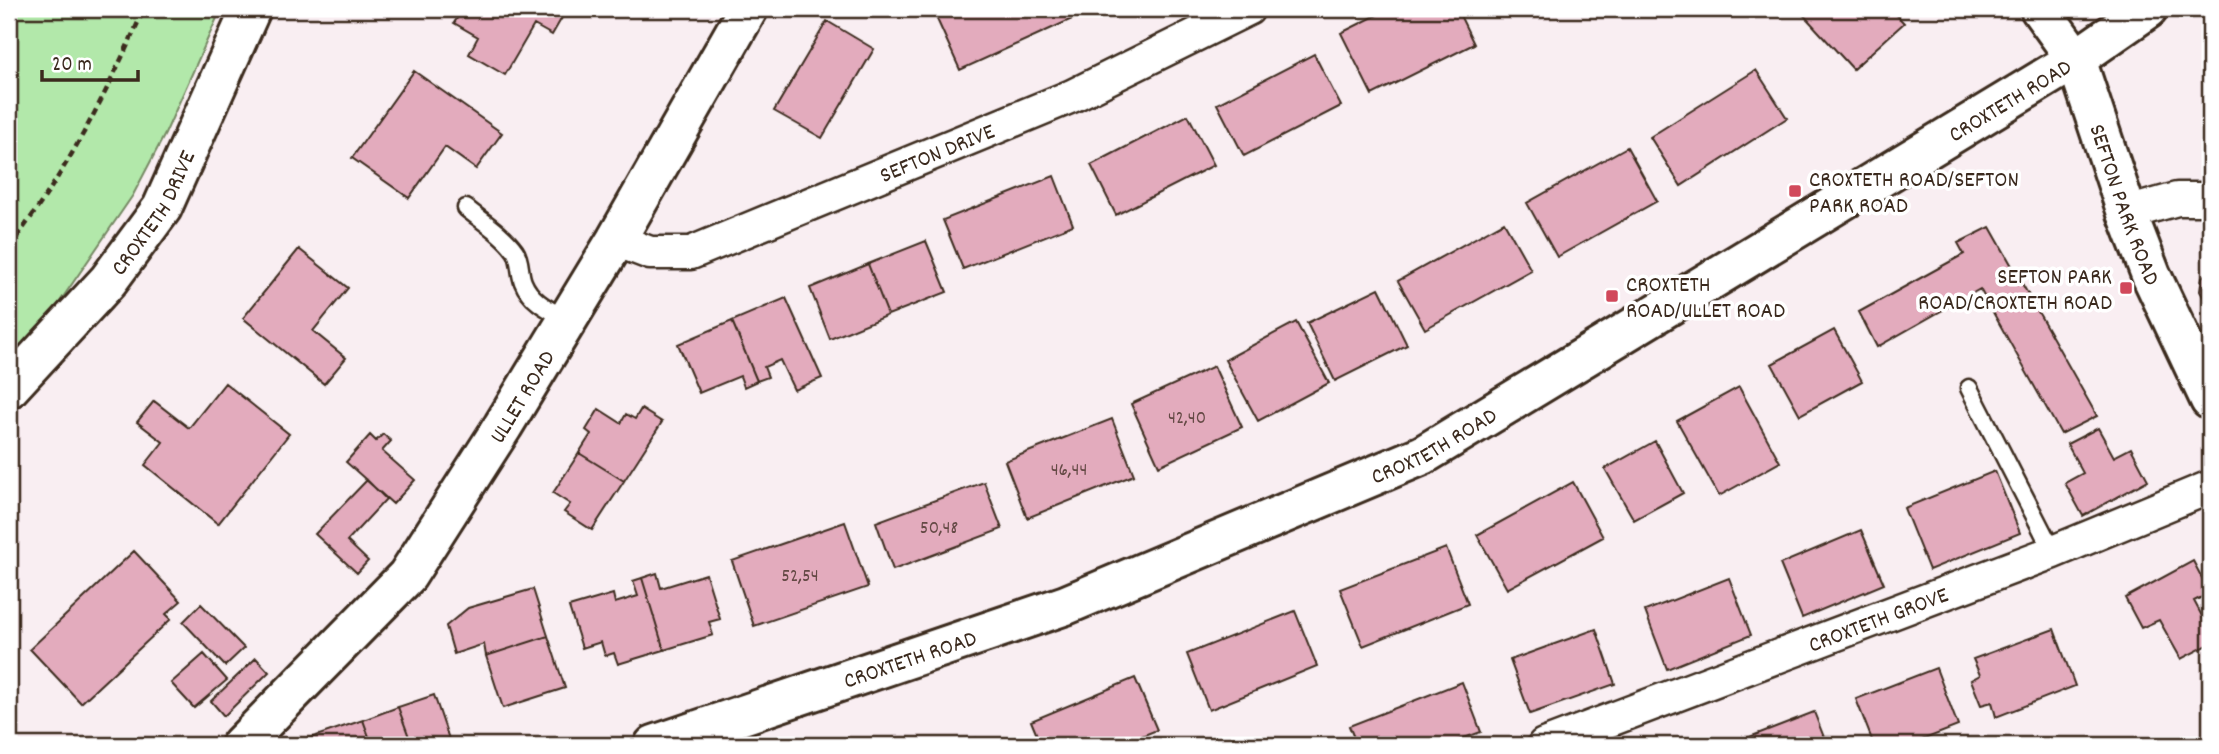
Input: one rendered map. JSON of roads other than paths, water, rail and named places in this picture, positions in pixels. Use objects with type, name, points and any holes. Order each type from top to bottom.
[{"type":"main road","name":"CROXTETH DRIVE","points":[[9,388],[108,281],[162,208],[251,9]]},
{"type":"main road","name":"ULLET ROAD","points":[[241,745],[407,576],[568,320],[748,9]]},
{"type":"main road","name":"SEFTON PARK ROAD","points":[[2040,9],[2076,59],[2151,275],[2210,400]]},
{"type":"main road","name":"CROXTETH ROAD","points":[[654,745],[1066,605],[1423,455],[2076,59],[2148,9]]},
{"type":"street","name":"SEFTON DRIVE","points":[[616,240],[650,253],[691,253],[1072,96],[1248,9]]},
{"type":"street","points":[[2127,212],[2177,199],[2210,199]]},
{"type":"street","name":"CROXTETH GROVE","points":[[1544,745],[2053,552],[2210,487]]},
{"type":"lane","points":[[466,208],[510,244],[517,254],[523,281],[534,298],[568,320]]},
{"type":"lane","points":[[1969,388],[2053,552]]},
{"type":"place","name":"CROXTETH ROAD/SEFTON PARK ROAD","points":[[1795,191]]},
{"type":"place","name":"SEFTON PARK ROAD/CROXTETH ROAD","points":[[2126,288]]},
{"type":"place","name":"CROXTETH ROAD/ULLET ROAD","points":[[1612,296]]}]
